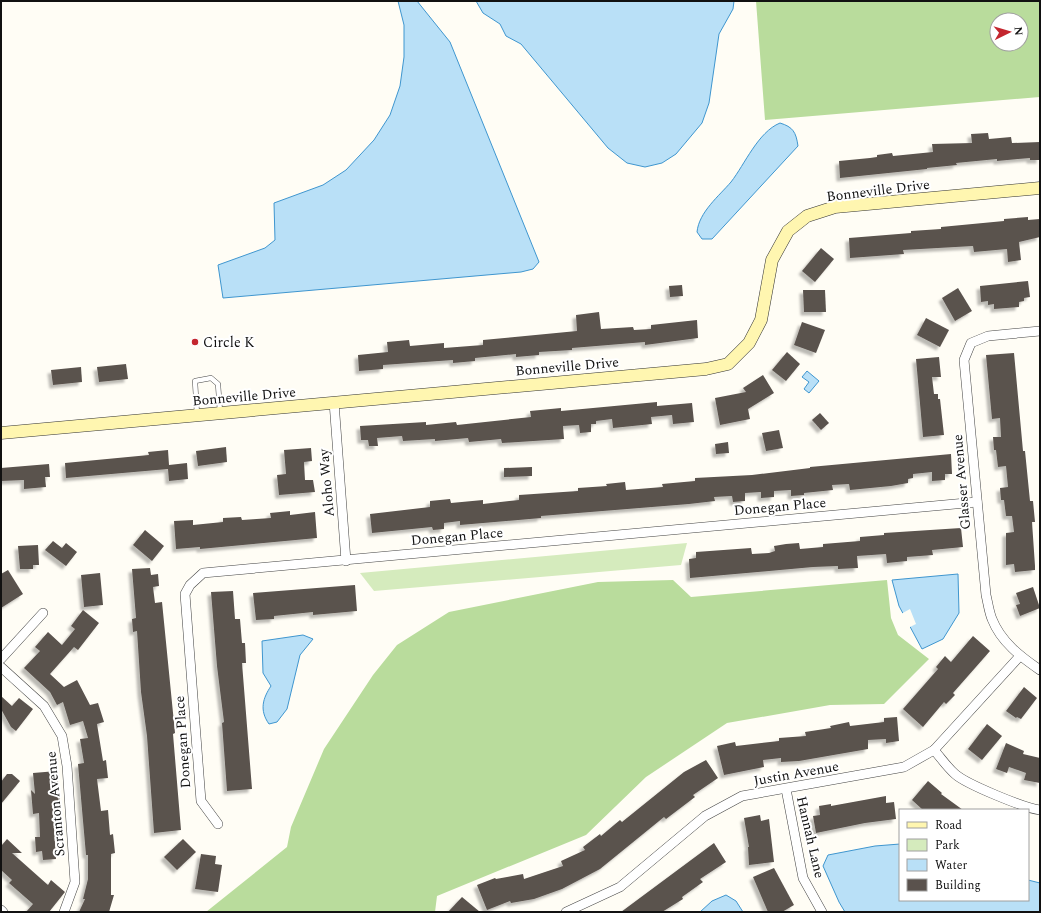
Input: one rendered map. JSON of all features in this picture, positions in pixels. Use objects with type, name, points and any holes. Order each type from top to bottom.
[{"type":"street","name":"Bonneville Drive","points":[[1,433],[706,369],[728,364],[749,343],[761,320],[772,260],[788,231],[807,216],[835,207],[1040,188]]},
{"type":"street","name":"Glasser Avenue","points":[[1040,331],[988,336],[970,343],[964,360],[986,595],[992,620],[1007,644],[1019,657],[1040,670]]},
{"type":"street","name":"Aloho Way","points":[[334,402],[346,561]]},
{"type":"street","name":"Donegan Place","points":[[218,824],[201,800],[185,594],[190,584],[203,574],[977,502]]},
{"type":"street","points":[[1,660],[43,613]]},
{"type":"street","name":"Justin Avenue","points":[[566,912],[620,887],[705,816],[742,796],[904,767],[934,750],[1019,657]]},
{"type":"street","name":"Scranton Avenue","points":[[1,668],[44,706],[62,736],[68,766],[75,882],[64,912]]},
{"type":"street","points":[[934,750],[955,774],[1002,798],[1032,809],[1040,810]]},
{"type":"street","name":"Hannah Lane","points":[[786,789],[803,878],[822,912]]},
{"type":"lane","points":[[197,415],[195,381],[211,378],[218,384],[220,413]]},
{"type":"green space","points":[[756,1],[1040,1],[1040,97],[765,120]]},
{"type":"green space","points":[[687,543],[681,565],[374,591],[360,573]]},
{"type":"green space","points":[[673,580],[691,597],[887,580],[891,618],[898,635],[929,659],[884,704],[830,705],[727,723],[646,777],[586,835],[437,896],[435,912],[206,912],[287,847],[291,827],[324,749],[373,675],[397,645],[449,612],[598,582]]},
{"type":"water","points":[[398,1],[417,1],[450,42],[539,262],[533,269],[521,272],[223,298],[218,265],[265,248],[275,240],[274,203],[323,185],[346,170],[374,140],[390,115],[400,86],[404,57],[404,25]]},
{"type":"water","points":[[476,1],[734,1],[733,9],[719,34],[709,103],[702,123],[676,154],[662,163],[645,167],[627,163],[608,148],[521,44],[506,36],[500,24],[483,13]]},
{"type":"water","points":[[780,123],[791,128],[795,134],[798,146],[712,239],[702,239],[697,232],[701,218],[705,211],[731,182],[752,149],[765,133]]},
{"type":"water","points":[[807,371],[819,381],[809,393],[804,389],[809,382],[802,377]]},
{"type":"water","points":[[958,574],[959,613],[943,639],[922,649],[899,606],[892,580]]},
{"type":"water","points":[[303,635],[313,639],[300,655],[287,709],[277,722],[269,724],[264,714],[263,704],[271,686],[263,673],[262,641]]},
{"type":"water","points":[[899,844],[899,901],[1029,901],[1029,880],[1040,883],[1040,912],[845,912],[823,866],[828,855],[875,846]]},
{"type":"water","points":[[726,895],[736,901],[743,912],[700,912],[712,901]]},
{"type":"pier","points":[[910,609],[916,624],[908,628],[901,614]]},
{"type":"building","points":[[988,133],[989,139],[1011,137],[1012,143],[1040,142],[1040,160],[1030,160],[1030,158],[997,161],[997,159],[956,163],[957,165],[927,169],[840,178],[839,161],[877,157],[877,155],[892,153],[893,156],[933,152],[932,144],[972,143],[971,134]]},
{"type":"building","points":[[1028,217],[1028,220],[1040,219],[1040,237],[1019,242],[1021,260],[1008,262],[1007,249],[974,252],[973,246],[903,250],[904,254],[850,258],[849,238],[911,233],[911,231],[941,229],[941,227],[1004,221],[1004,219]]},
{"type":"building","points":[[821,248],[834,259],[815,282],[802,271]]},
{"type":"building","points":[[1028,281],[1030,297],[1024,298],[1024,301],[1019,302],[1019,307],[994,309],[994,304],[988,305],[988,301],[981,302],[980,286]]},
{"type":"building","points":[[682,285],[683,296],[670,297],[669,286]]},
{"type":"building","points":[[958,288],[972,311],[955,321],[942,298]]},
{"type":"building","points":[[803,290],[825,290],[826,312],[804,312]]},
{"type":"building","points":[[599,312],[601,329],[633,327],[634,330],[651,329],[651,325],[697,320],[698,338],[645,345],[645,342],[572,348],[572,350],[539,352],[539,355],[516,357],[516,354],[475,358],[475,361],[453,363],[453,360],[383,365],[383,369],[359,371],[358,355],[388,352],[387,342],[409,340],[410,346],[444,343],[444,348],[483,345],[483,340],[577,331],[576,315]]},
{"type":"building","points":[[926,318],[949,330],[940,347],[917,335]]},
{"type":"building","points":[[802,322],[825,330],[816,353],[794,345]]},
{"type":"building","points":[[787,352],[800,364],[786,381],[772,370]]},
{"type":"building","points":[[1014,353],[1023,451],[1025,451],[1030,501],[1033,501],[1035,522],[1032,522],[1035,570],[1015,572],[1014,564],[1006,565],[1006,533],[1014,532],[1012,516],[1006,516],[1004,500],[1001,500],[1000,488],[1008,487],[1006,466],[998,467],[996,450],[994,450],[993,437],[1001,437],[1000,418],[992,419],[986,355]]},
{"type":"building","points":[[939,357],[941,377],[932,377],[934,394],[938,394],[938,399],[940,399],[944,435],[923,437],[916,359]]},
{"type":"building","points":[[126,364],[128,379],[99,382],[97,367]]},
{"type":"building","points":[[81,367],[82,382],[53,385],[51,370]]},
{"type":"building","points":[[763,375],[774,393],[748,409],[750,419],[720,425],[715,398],[746,392],[743,388]]},
{"type":"building","points":[[657,402],[657,406],[692,403],[694,422],[673,424],[672,415],[651,417],[652,424],[613,428],[612,419],[596,421],[596,424],[591,424],[591,432],[580,433],[579,425],[563,426],[564,439],[502,443],[501,439],[469,442],[468,438],[435,441],[435,439],[403,441],[402,436],[377,438],[378,446],[369,446],[368,440],[361,440],[360,426],[426,422],[426,425],[456,422],[457,425],[531,417],[530,411],[561,408],[561,411]]},
{"type":"building","points":[[820,413],[829,423],[821,430],[812,420]]},
{"type":"building","points":[[779,430],[783,448],[766,451],[762,433]]},
{"type":"building","points":[[728,442],[729,453],[716,454],[715,444]]},
{"type":"building","points":[[226,447],[227,462],[198,466],[196,451]]},
{"type":"building","points":[[311,448],[312,461],[304,462],[305,480],[313,480],[315,492],[279,495],[277,475],[286,474],[284,450]]},
{"type":"building","points":[[168,450],[169,465],[187,463],[188,479],[169,481],[168,469],[66,478],[65,463],[149,455],[148,452]]},
{"type":"building","points":[[951,454],[952,474],[945,474],[945,480],[932,481],[932,472],[913,474],[913,478],[908,479],[908,483],[891,486],[850,490],[849,484],[832,485],[833,490],[804,493],[804,495],[791,496],[791,490],[774,491],[774,497],[761,498],[761,492],[745,493],[745,501],[733,502],[732,496],[714,497],[715,501],[689,504],[541,516],[541,518],[460,525],[460,521],[444,523],[444,529],[433,530],[432,527],[372,533],[370,514],[430,507],[430,501],[450,499],[451,503],[483,500],[483,504],[519,500],[519,495],[578,491],[578,488],[607,486],[606,484],[625,482],[626,490],[663,487],[662,484],[695,481],[695,478],[752,475],[810,467]]},
{"type":"building","points":[[49,464],[50,477],[45,477],[46,487],[24,489],[24,480],[1,481],[1,468]]},
{"type":"building","points":[[532,467],[532,476],[504,477],[504,468]]},
{"type":"building","points":[[290,511],[290,515],[315,512],[317,538],[200,549],[200,547],[176,549],[174,521],[193,520],[193,525],[223,522],[223,518],[241,517],[242,520],[271,518],[270,513]]},
{"type":"building","points":[[961,528],[963,547],[932,550],[933,555],[907,557],[907,561],[887,563],[886,554],[857,556],[858,568],[838,569],[838,566],[813,567],[690,578],[689,559],[696,558],[696,552],[751,548],[752,554],[769,553],[775,551],[774,546],[786,544],[799,543],[800,549],[823,547],[823,544],[860,541],[860,537],[884,535],[884,533]]},
{"type":"building","points":[[145,530],[164,546],[152,561],[133,545]]},
{"type":"building","points":[[53,541],[62,548],[66,543],[77,552],[66,566],[45,550]]},
{"type":"building","points":[[38,545],[39,565],[33,565],[33,569],[20,569],[18,546]]},
{"type":"building","points":[[150,568],[151,575],[158,574],[159,586],[153,587],[155,603],[162,602],[175,733],[173,734],[181,830],[154,833],[137,631],[133,632],[132,619],[136,618],[132,569]]},
{"type":"building","points":[[8,570],[23,594],[1,608],[1,574]]},
{"type":"building","points":[[100,573],[103,605],[84,607],[81,575]]},
{"type":"building","points":[[355,585],[357,611],[313,615],[313,612],[274,616],[274,619],[256,620],[253,593]]},
{"type":"building","points":[[1033,587],[1040,608],[1020,616],[1016,605],[1020,604],[1016,593]]},
{"type":"building","points":[[233,591],[235,619],[240,619],[242,643],[245,643],[246,663],[242,663],[252,789],[227,791],[222,723],[224,722],[217,666],[211,592]]},
{"type":"building","points":[[83,610],[99,623],[78,650],[74,647],[50,674],[64,687],[77,680],[90,705],[98,703],[104,722],[97,724],[103,761],[106,760],[108,778],[97,779],[101,811],[108,810],[110,835],[113,834],[115,853],[111,854],[111,895],[114,895],[109,912],[79,912],[85,899],[83,899],[88,879],[88,855],[86,855],[78,764],[84,763],[80,739],[88,738],[83,721],[70,725],[63,702],[57,705],[50,692],[24,668],[40,651],[35,647],[48,632],[62,645],[75,629],[71,626]]},
{"type":"building","points":[[973,636],[990,651],[953,693],[955,695],[946,704],[944,702],[923,727],[903,709],[938,669],[936,667],[945,656],[951,662]]},
{"type":"building","points":[[1024,687],[1037,698],[1021,719],[1016,718],[1006,711]]},
{"type":"building","points":[[1,696],[12,706],[19,698],[33,709],[16,731],[11,727],[1,709]]},
{"type":"building","points":[[897,717],[899,741],[886,743],[886,739],[868,740],[868,749],[799,761],[781,762],[781,758],[763,760],[764,767],[724,775],[717,746],[735,742],[736,746],[779,741],[779,738],[806,736],[805,732],[831,728],[830,726],[849,722],[850,726],[884,722],[884,718]]},
{"type":"building","points":[[987,724],[1002,736],[982,760],[968,749]]},
{"type":"building","points":[[1006,743],[1024,751],[1023,754],[1040,758],[1040,783],[1024,780],[1026,773],[1009,767],[1007,773],[996,769]]},
{"type":"building","points":[[706,760],[718,778],[693,795],[695,797],[666,819],[664,817],[600,869],[562,889],[534,899],[511,903],[510,901],[487,910],[477,885],[495,878],[523,874],[524,879],[563,866],[561,861],[585,850],[583,847],[600,834],[601,836],[620,820],[622,822],[684,772]]},
{"type":"building","points":[[57,771],[61,811],[53,812],[56,859],[43,860],[42,851],[36,852],[35,837],[40,837],[39,813],[33,814],[31,790],[35,794],[33,773]]},
{"type":"building","points":[[7,774],[12,774],[20,781],[1,804],[1,782]]},
{"type":"building","points":[[928,781],[942,793],[941,794],[962,809],[922,809],[912,800]]},
{"type":"building","points":[[886,796],[886,803],[894,802],[896,819],[865,823],[816,833],[813,816],[820,815],[819,806],[831,804],[831,806]]},
{"type":"building","points":[[760,815],[761,821],[769,819],[774,862],[749,865],[749,847],[744,818]]},
{"type":"building","points":[[7,839],[22,853],[12,853],[48,885],[51,880],[65,892],[49,912],[26,912],[33,904],[9,883],[12,880],[1,870],[1,843],[2,845]]},
{"type":"building","points":[[183,839],[196,852],[177,870],[164,857]]},
{"type":"building","points":[[714,843],[726,862],[700,879],[703,882],[682,897],[683,899],[662,912],[621,912]]},
{"type":"building","points":[[201,854],[216,856],[215,864],[222,865],[218,892],[195,889]]},
{"type":"building","points":[[774,868],[794,905],[782,912],[768,912],[753,877]]},
{"type":"building","points":[[462,897],[480,912],[448,912]]},
{"type":"place","name":"Circle K","points":[[195,342]]}]
